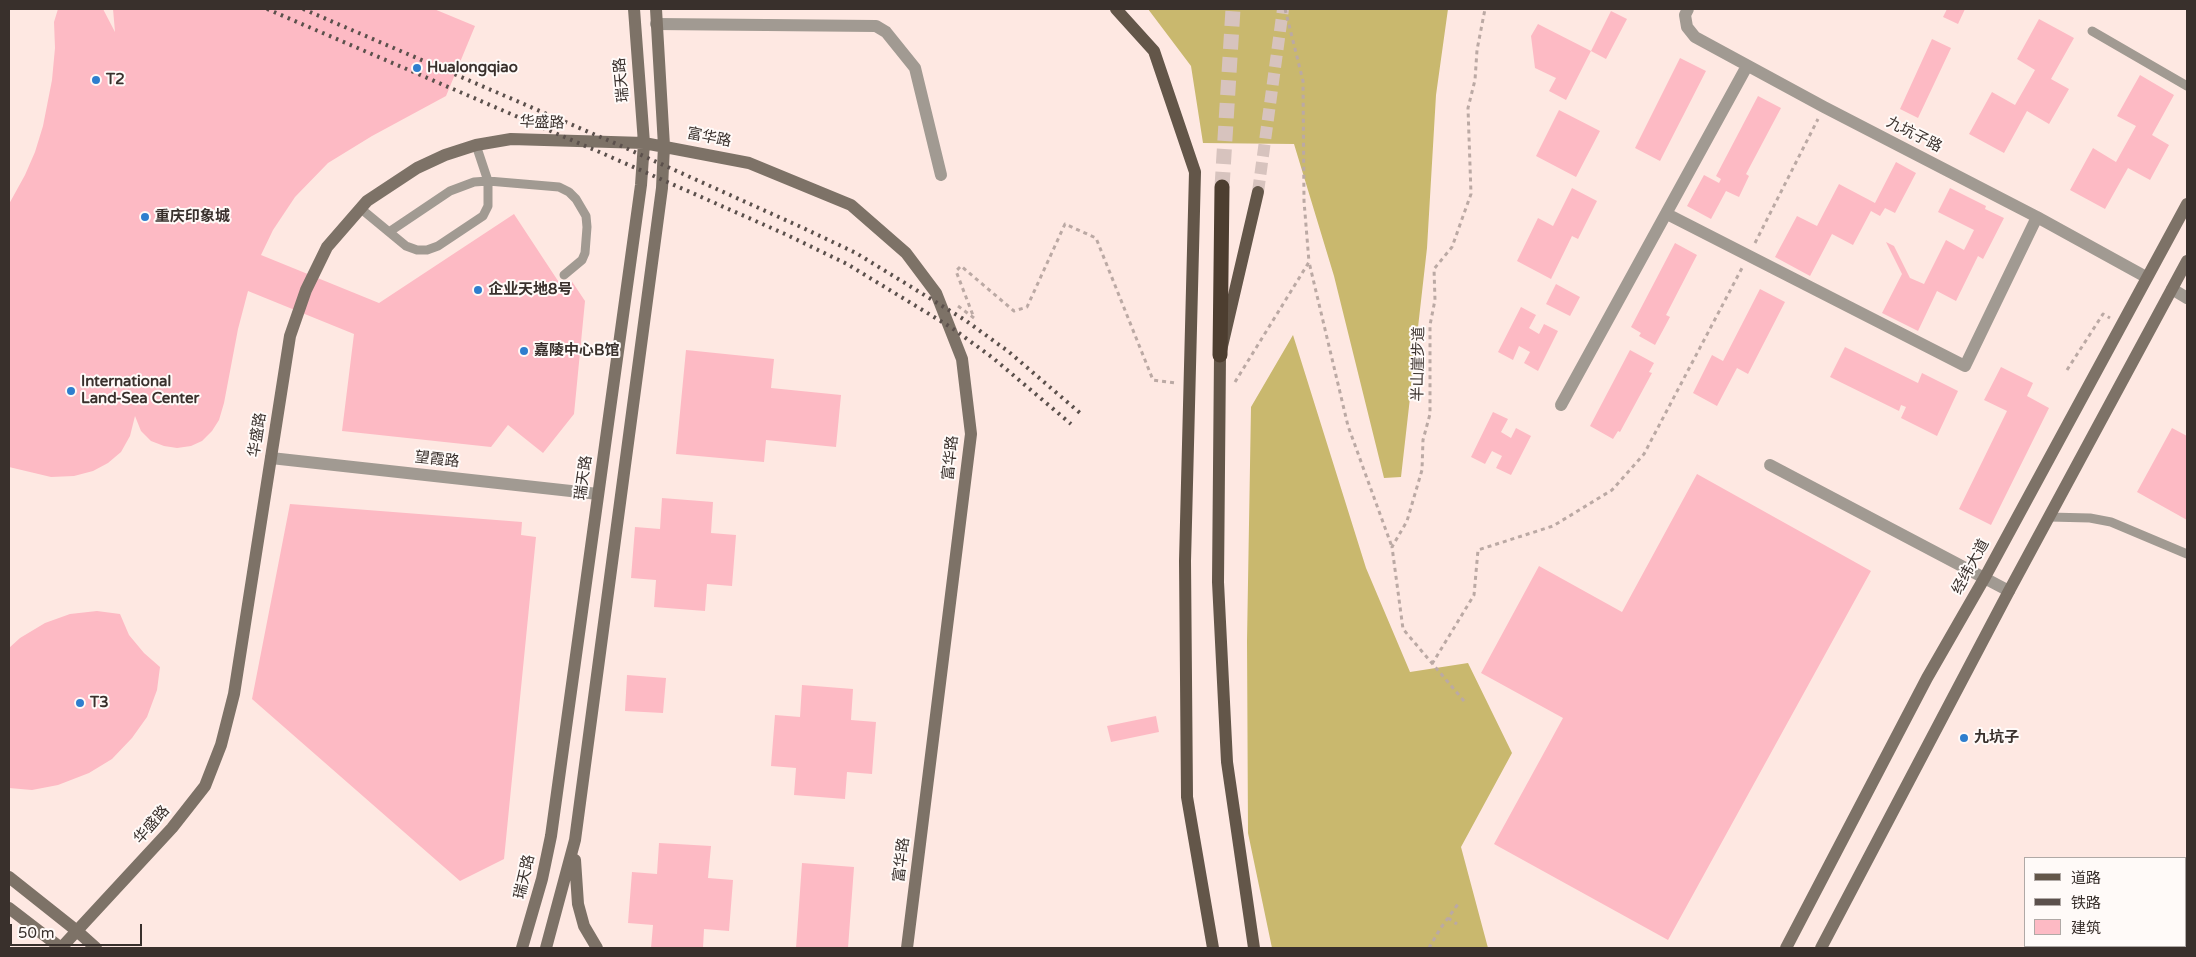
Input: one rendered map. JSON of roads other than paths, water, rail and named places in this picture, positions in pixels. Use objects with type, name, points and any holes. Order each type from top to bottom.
[{"type":"highway","points":[[1220,355],[1222,187]]},
{"type":"main road","name":"瑞天路","points":[[522,948],[530,928],[550,836],[641,185],[644,143],[634,9]]},
{"type":"main road","points":[[546,948],[553,928],[575,840],[662,188],[664,146],[656,9]]},
{"type":"main road","points":[[1116,9],[1154,51],[1195,172],[1185,561],[1187,798],[1213,948]]},
{"type":"main road","name":"华盛路","points":[[61,948],[172,828],[205,786],[221,745],[234,694],[290,336],[306,290],[327,247],[367,201],[417,168],[445,155],[476,145],[511,138],[644,143],[664,146]]},
{"type":"main road","name":"富华路","points":[[664,146],[750,163],[851,206],[906,253],[936,293],[962,359],[970,434],[907,948]]},
{"type":"main road","points":[[1254,948],[1227,762],[1218,582],[1220,355],[1258,192]]},
{"type":"main road","name":"经纬大道","points":[[1786,948],[1927,678],[1985,577],[2187,204]]},
{"type":"main road","points":[[1821,948],[2009,591],[2187,260]]},
{"type":"main road","points":[[575,840],[575,880],[578,904],[584,926],[597,948]]},
{"type":"main road","points":[[9,877],[96,948]]},
{"type":"main road","points":[[9,908],[61,948]]},
{"type":"street","name":"九坑子路","points":[[1688,9],[1685,15],[1687,27],[1695,37],[1824,107],[2037,217],[2146,277]]},
{"type":"street","points":[[656,24],[876,26],[886,32],[915,68],[941,175]]},
{"type":"street","points":[[1561,405],[1747,66]]},
{"type":"street","points":[[1667,214],[1965,366],[2037,217]]},
{"type":"street","points":[[2172,289],[2187,298]]},
{"type":"street","name":"望霞路","points":[[271,458],[598,494]]},
{"type":"street","points":[[1770,465],[2009,591]]},
{"type":"lane","points":[[2092,31],[2187,86]]},
{"type":"lane","points":[[360,208],[406,246],[417,250],[427,250],[438,246],[482,216],[488,206],[488,181],[476,145]]},
{"type":"lane","points":[[389,232],[450,192],[474,182],[488,181],[558,187],[569,192],[576,199],[586,216],[585,253],[582,260],[564,275]]},
{"type":"lane","points":[[2049,517],[2090,518],[2111,522],[2187,554]]},
{"type":"tunnel","points":[[1222,187],[1233,9]]},
{"type":"tunnel","points":[[1258,192],[1283,9]]},
{"type":"railway","points":[[267,9],[604,154],[785,234],[847,264],[952,328],[993,358],[1071,424]]},
{"type":"railway","points":[[303,9],[619,145],[856,253],[965,320],[1009,352],[1080,413]]},
{"type":"place","name":"Hualongqiao","points":[[417,68]]},
{"type":"place","name":"T2","points":[[96,80]]},
{"type":"place","name":"重庆印象城","points":[[145,217]]},
{"type":"place","name":"企业天地8号","points":[[478,290]]},
{"type":"place","name":"嘉陵中心B馆","points":[[524,351]]},
{"type":"place","name":"International Land-Sea Center","points":[[71,391]]},
{"type":"place","name":"T3","points":[[80,703]]},
{"type":"place","name":"九坑子","points":[[1964,738]]}]
